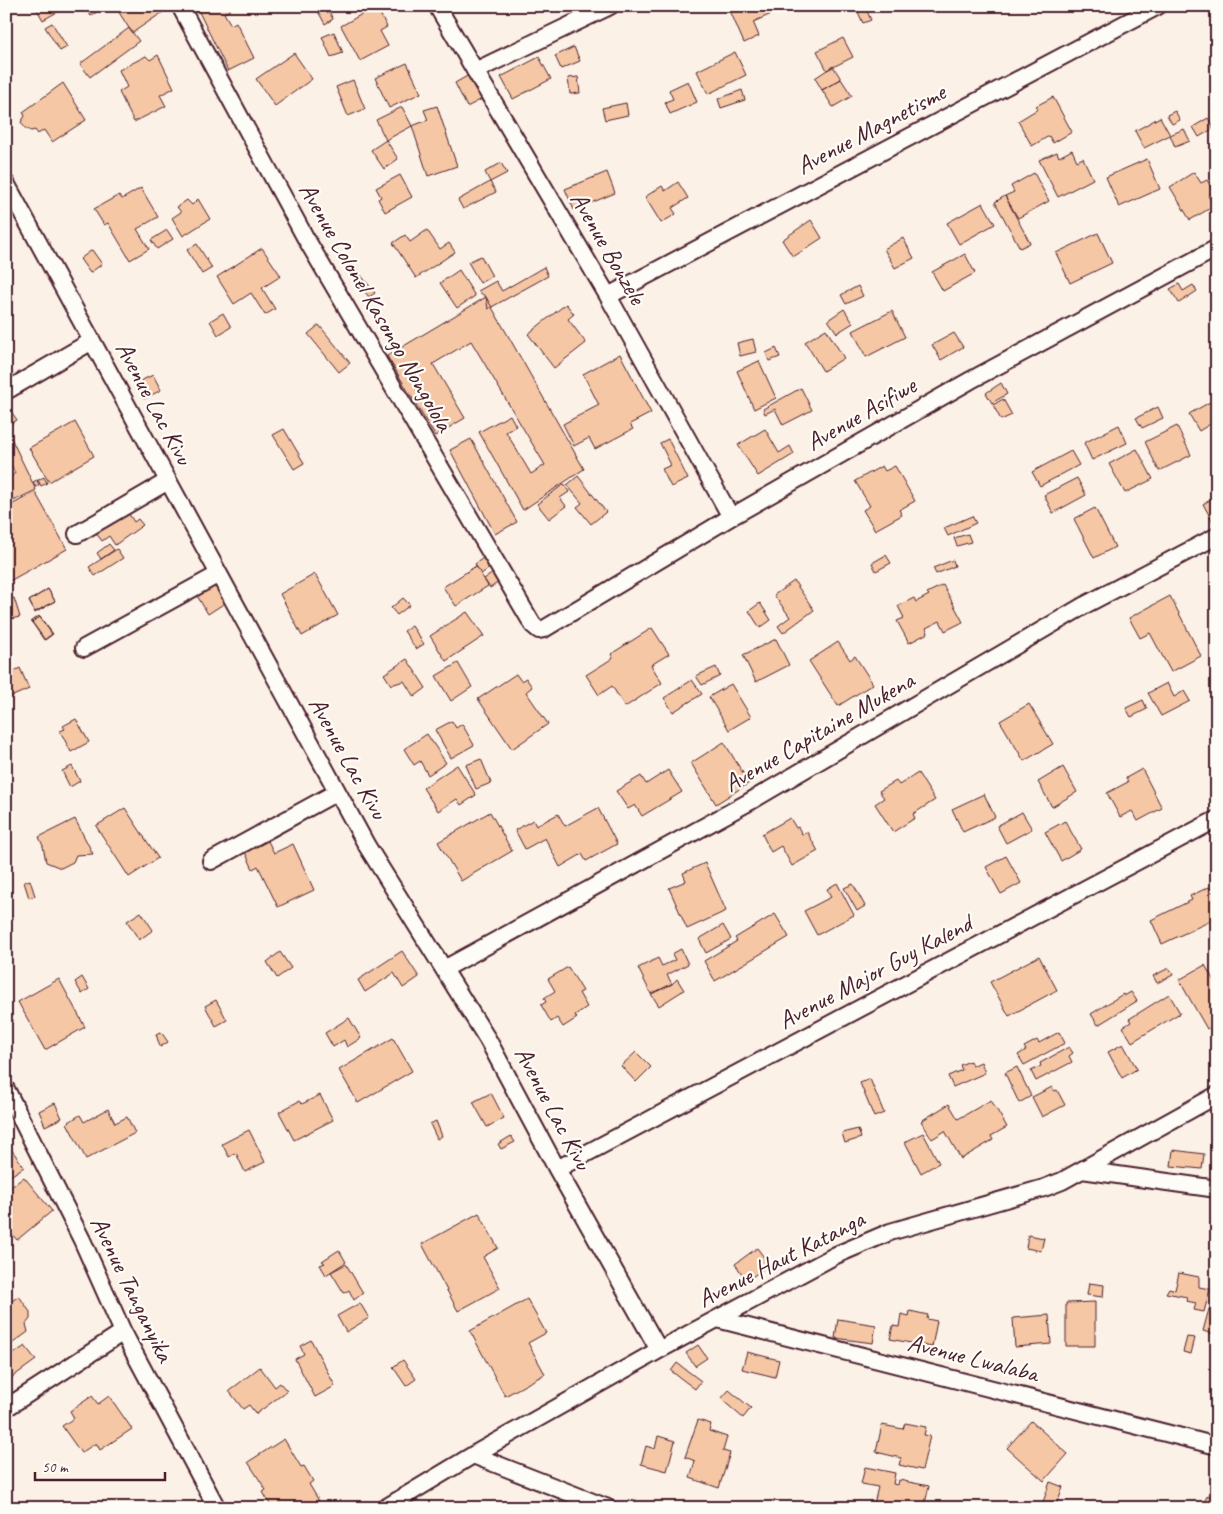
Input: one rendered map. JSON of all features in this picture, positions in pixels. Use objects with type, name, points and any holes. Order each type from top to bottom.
[{"type":"street","name":"Avenue Colonel Kasongo Nongolola","points":[[180,6],[305,237],[535,628]]},
{"type":"street","name":"Avenue Bonzele","points":[[437,6],[608,296],[731,516]]},
{"type":"street","points":[[475,71],[610,6]]},
{"type":"street","name":"Avenue Magnetisme","points":[[608,296],[1158,6]]},
{"type":"street","name":"Avenue Lac Kivu","points":[[6,183],[367,846],[488,1040],[556,1169],[659,1350]]},
{"type":"street","name":"Avenue Asifiwe","points":[[535,628],[544,629],[731,516],[971,380],[1217,248]]},
{"type":"street","points":[[6,391],[92,341]]},
{"type":"street","points":[[77,534],[168,481]]},
{"type":"street","name":"Avenue Capitaine Mukena","points":[[444,969],[749,802],[1085,606],[1217,536]]},
{"type":"street","points":[[84,648],[219,574]]},
{"type":"street","points":[[211,861],[338,792]]},
{"type":"street","name":"Avenue Major Guy Kalend","points":[[556,1169],[1217,819]]},
{"type":"street","name":"Avenue Tanganyika","points":[[6,1089],[82,1240],[122,1332],[217,1508]]},
{"type":"street","name":"Avenue Haut Katanga","points":[[385,1508],[473,1455],[659,1350],[836,1255],[890,1232],[1044,1188],[1062,1181],[1217,1095]]},
{"type":"street","points":[[1082,1170],[1217,1189]]},
{"type":"street","name":"Avenue Lwalaba","points":[[717,1319],[1217,1446]]},
{"type":"street","points":[[6,1408],[122,1332]]},
{"type":"street","points":[[473,1455],[608,1508]]},
{"type":"building","points":[[35,6],[68,6],[43,20]]},
{"type":"building","points":[[90,6],[95,6],[98,11],[91,16],[86,9]]},
{"type":"building","points":[[115,6],[172,6],[132,33]]},
{"type":"building","points":[[196,6],[229,6],[230,10],[224,13],[231,25],[236,22],[254,58],[228,71]]},
{"type":"building","points":[[315,6],[326,6],[333,19],[325,24]]},
{"type":"building","points":[[376,6],[387,27],[380,31],[388,46],[360,61],[341,26]]},
{"type":"building","points":[[728,6],[773,6],[776,12],[753,22],[759,36],[744,43]]},
{"type":"building","points":[[866,9],[871,20],[863,23],[858,12]]},
{"type":"building","points":[[52,23],[67,47],[60,51],[45,27]]},
{"type":"building","points":[[129,28],[139,41],[90,77],[80,64]]},
{"type":"building","points":[[334,32],[343,53],[331,57],[322,37]]},
{"type":"building","points":[[843,38],[853,57],[827,70],[817,51]]},
{"type":"building","points":[[574,47],[580,61],[561,69],[555,56]]},
{"type":"building","points":[[735,52],[746,75],[708,94],[697,71]]},
{"type":"building","points":[[294,53],[312,79],[275,106],[256,79]]},
{"type":"building","points":[[158,55],[174,88],[160,95],[166,106],[134,122],[119,92],[127,87],[119,70],[146,56],[150,60]]},
{"type":"building","points":[[539,57],[551,79],[513,99],[501,77]]},
{"type":"building","points":[[407,63],[421,93],[389,108],[375,78]]},
{"type":"building","points":[[833,66],[841,79],[822,90],[815,78]]},
{"type":"building","points":[[469,75],[482,99],[467,107],[455,83]]},
{"type":"building","points":[[578,77],[580,93],[570,94],[568,78]]},
{"type":"building","points":[[841,79],[852,96],[833,107],[822,90]]},
{"type":"building","points":[[353,80],[365,109],[348,116],[336,87]]},
{"type":"building","points":[[688,81],[697,102],[670,114],[665,102],[673,99],[669,90]]},
{"type":"building","points":[[63,83],[86,120],[52,142],[44,130],[38,134],[35,130],[31,131],[25,128],[21,122],[25,116],[23,112]]},
{"type":"building","points":[[742,90],[745,100],[721,108],[718,99]]},
{"type":"building","points":[[1053,97],[1072,132],[1053,143],[1049,136],[1032,146],[1018,121],[1038,109],[1036,106]]},
{"type":"building","points":[[626,103],[628,115],[605,120],[602,108]]},
{"type":"building","points":[[437,106],[457,166],[428,176],[412,126],[428,120],[424,110]]},
{"type":"building","points":[[402,107],[412,126],[386,140],[376,120]]},
{"type":"building","points":[[1175,111],[1180,120],[1172,124],[1167,115]]},
{"type":"building","points":[[1160,117],[1170,135],[1144,148],[1135,131]]},
{"type":"building","points":[[1208,118],[1214,128],[1199,137],[1193,127]]},
{"type":"building","points":[[1184,129],[1190,141],[1175,147],[1170,135]]},
{"type":"building","points":[[386,140],[398,159],[384,169],[371,150]]},
{"type":"building","points":[[1072,150],[1077,161],[1083,158],[1093,179],[1058,197],[1039,160],[1057,152],[1059,157]]},
{"type":"building","points":[[1147,159],[1160,189],[1119,207],[1106,177]]},
{"type":"building","points":[[501,163],[507,173],[490,182],[485,172]]},
{"type":"building","points":[[607,172],[615,193],[574,210],[565,189]]},
{"type":"building","points":[[1194,172],[1201,183],[1207,180],[1214,192],[1208,196],[1214,206],[1190,220],[1170,187]]},
{"type":"building","points":[[1034,173],[1049,201],[1018,218],[1005,196],[1014,192],[1011,186]]},
{"type":"building","points":[[400,175],[412,197],[385,212],[378,199],[381,197],[376,188]]},
{"type":"building","points":[[490,182],[496,192],[463,209],[458,200]]},
{"type":"building","points":[[678,182],[688,198],[672,208],[676,214],[661,223],[645,197],[662,186],[665,191]]},
{"type":"building","points":[[141,188],[158,217],[137,229],[149,249],[130,260],[108,223],[104,225],[94,209],[119,195],[122,199]]},
{"type":"building","points":[[1005,196],[1030,243],[1020,248],[995,202]]},
{"type":"building","points":[[198,199],[210,219],[183,236],[172,218],[181,212],[177,207],[187,200],[192,205]]},
{"type":"building","points":[[983,203],[995,224],[959,244],[947,223]]},
{"type":"building","points":[[811,220],[822,238],[793,257],[782,240]]},
{"type":"building","points":[[167,230],[173,239],[157,249],[151,240]]},
{"type":"building","points":[[427,230],[440,249],[449,243],[455,252],[416,278],[393,243],[405,235],[410,242]]},
{"type":"building","points":[[1098,233],[1112,263],[1070,283],[1056,253]]},
{"type":"building","points":[[903,238],[914,258],[895,268],[884,249]]},
{"type":"building","points":[[197,244],[212,268],[202,274],[187,250]]},
{"type":"building","points":[[262,248],[281,276],[262,288],[275,309],[265,315],[251,293],[234,304],[217,277]]},
{"type":"building","points":[[92,250],[102,264],[90,273],[80,259]]},
{"type":"building","points":[[965,254],[975,273],[943,291],[932,272]]},
{"type":"building","points":[[481,256],[492,276],[480,283],[468,262]]},
{"type":"building","points":[[544,267],[548,276],[488,309],[486,297],[478,291],[496,281],[502,291]]},
{"type":"building","points":[[356,269],[375,293],[369,297],[351,274]]},
{"type":"building","points":[[459,270],[475,296],[457,308],[440,283]]},
{"type":"building","points":[[1179,284],[1183,291],[1193,285],[1197,291],[1179,303],[1170,289]]},
{"type":"building","points":[[858,286],[863,296],[846,304],[841,295]]},
{"type":"building","points":[[486,297],[584,469],[523,510],[479,432],[510,415],[516,426],[506,432],[531,474],[545,465],[471,341],[433,364],[465,418],[435,436],[387,356]]},
{"type":"building","points":[[566,304],[574,314],[568,319],[586,343],[554,368],[528,334]]},
{"type":"building","points":[[844,309],[853,323],[837,333],[828,320]]},
{"type":"building","points":[[892,311],[905,337],[866,357],[853,331]]},
{"type":"building","points":[[223,313],[231,327],[218,335],[210,321]]},
{"type":"building","points":[[319,325],[350,363],[339,372],[308,334]]},
{"type":"building","points":[[826,329],[844,358],[823,371],[805,342]]},
{"type":"building","points":[[954,333],[963,347],[941,360],[932,345]]},
{"type":"building","points":[[753,339],[756,352],[740,356],[737,343]]},
{"type":"building","points":[[776,348],[780,357],[769,361],[766,353]]},
{"type":"building","points":[[620,354],[651,413],[630,424],[633,429],[595,449],[589,438],[574,446],[563,424],[599,405],[583,374]]},
{"type":"building","points":[[759,361],[776,398],[754,409],[737,371]]},
{"type":"building","points":[[153,375],[161,390],[144,399],[136,383]]},
{"type":"building","points":[[1001,383],[1007,394],[992,403],[986,393]]},
{"type":"building","points":[[801,388],[812,410],[783,425],[775,409],[765,414],[763,409]]},
{"type":"building","points":[[1217,398],[1217,420],[1199,431],[1189,414]]},
{"type":"building","points":[[1003,399],[1012,415],[1001,420],[993,405]]},
{"type":"building","points":[[6,404],[17,420],[7,426],[6,425]]},
{"type":"building","points":[[1158,407],[1163,418],[1142,428],[1136,418]]},
{"type":"building","points":[[75,422],[94,456],[49,482],[29,448]]},
{"type":"building","points":[[1119,425],[1127,443],[1092,460],[1084,443]]},
{"type":"building","points":[[1177,426],[1191,455],[1159,471],[1145,442]]},
{"type":"building","points":[[284,429],[304,463],[294,469],[273,435]]},
{"type":"building","points":[[765,429],[779,453],[790,446],[794,454],[758,476],[738,445]]},
{"type":"building","points":[[11,438],[36,490],[7,504],[6,479],[15,473],[6,455],[6,441]]},
{"type":"building","points":[[471,439],[517,522],[495,534],[450,450]]},
{"type":"building","points":[[668,439],[688,479],[671,487],[662,469],[671,465],[660,443]]},
{"type":"building","points":[[1137,449],[1153,479],[1125,493],[1109,464]]},
{"type":"building","points":[[1071,451],[1079,465],[1040,486],[1032,472]]},
{"type":"building","points":[[882,466],[885,471],[895,466],[915,501],[899,510],[902,515],[875,530],[863,510],[870,506],[855,481]]},
{"type":"building","points":[[578,476],[606,512],[591,524],[577,507],[582,503],[567,485]]},
{"type":"building","points":[[44,477],[47,483],[41,486],[38,480]]},
{"type":"building","points":[[1077,478],[1086,495],[1053,513],[1044,495]]},
{"type":"building","points":[[37,480],[39,485],[35,487],[33,482]]},
{"type":"building","points":[[564,484],[569,492],[560,498],[566,506],[549,519],[537,504]]},
{"type":"building","points":[[35,492],[67,549],[6,583],[6,508]]},
{"type":"building","points":[[1217,496],[1217,520],[1213,522],[1203,504]]},
{"type":"building","points":[[1095,508],[1115,547],[1094,558],[1074,519]]},
{"type":"building","points":[[127,511],[134,522],[138,519],[143,525],[115,545],[109,536],[102,541],[96,533]]},
{"type":"building","points":[[972,516],[976,523],[948,536],[944,528]]},
{"type":"building","points":[[968,534],[971,542],[957,546],[954,538]]},
{"type":"building","points":[[109,544],[114,550],[101,559],[97,553]]},
{"type":"building","points":[[117,549],[123,558],[95,576],[89,567]]},
{"type":"building","points":[[886,555],[891,563],[876,571],[872,563]]},
{"type":"building","points":[[483,558],[490,568],[481,574],[475,564]]},
{"type":"building","points":[[953,560],[955,566],[936,574],[933,568]]},
{"type":"building","points":[[476,566],[488,586],[456,606],[443,587]]},
{"type":"building","points":[[493,573],[499,582],[490,588],[484,579]]},
{"type":"building","points":[[315,574],[338,615],[302,636],[280,594]]},
{"type":"building","points":[[794,581],[814,610],[783,633],[778,626],[790,617],[774,595]]},
{"type":"building","points":[[216,582],[228,601],[208,614],[196,594]]},
{"type":"building","points":[[943,585],[963,622],[945,631],[940,621],[926,628],[928,633],[909,643],[897,621],[904,618],[898,606],[914,598],[916,602],[929,595],[927,593]]},
{"type":"building","points":[[48,589],[55,601],[35,612],[29,601]]},
{"type":"building","points":[[48,589],[55,601],[35,613],[29,601]]},
{"type":"building","points":[[1170,596],[1201,656],[1171,672],[1150,633],[1140,638],[1129,618]]},
{"type":"building","points":[[14,598],[20,617],[6,620],[6,600]]},
{"type":"building","points":[[403,598],[410,605],[397,615],[391,608]]},
{"type":"building","points":[[760,603],[771,620],[760,628],[749,611]]},
{"type":"building","points":[[467,612],[484,636],[446,661],[430,636]]},
{"type":"building","points":[[39,616],[52,634],[44,640],[31,621]]},
{"type":"building","points":[[40,617],[53,634],[45,640],[32,622]]},
{"type":"building","points":[[412,626],[424,644],[416,649],[404,631]]},
{"type":"building","points":[[652,628],[669,654],[651,665],[662,683],[625,707],[612,686],[599,695],[586,675],[613,658],[611,654]]},
{"type":"building","points":[[776,639],[789,665],[756,682],[743,655]]},
{"type":"building","points":[[838,642],[850,660],[855,656],[873,684],[838,706],[809,661]]},
{"type":"building","points":[[407,659],[426,688],[414,697],[404,681],[391,685],[384,674]]},
{"type":"building","points":[[458,663],[472,687],[451,701],[436,676]]},
{"type":"building","points":[[716,667],[720,676],[702,685],[696,676]]},
{"type":"building","points":[[20,668],[29,689],[6,699],[6,681],[11,679],[8,674]]},
{"type":"building","points":[[516,674],[521,681],[526,678],[532,687],[526,692],[548,724],[512,749],[478,699]]},
{"type":"building","points":[[692,680],[702,694],[673,712],[664,698]]},
{"type":"building","points":[[1167,683],[1174,697],[1184,691],[1190,701],[1161,716],[1148,693]]},
{"type":"building","points":[[731,684],[751,717],[729,730],[709,697]]},
{"type":"building","points":[[1143,700],[1147,709],[1131,717],[1126,708]]},
{"type":"building","points":[[1029,704],[1053,744],[1024,761],[1000,721]]},
{"type":"building","points":[[76,719],[89,742],[71,752],[60,731],[65,729],[63,726]]},
{"type":"building","points":[[452,721],[456,728],[462,724],[474,745],[451,758],[435,730]]},
{"type":"building","points":[[427,734],[446,763],[428,775],[420,761],[414,765],[404,749]]},
{"type":"building","points":[[724,742],[749,783],[716,804],[691,763]]},
{"type":"building","points":[[481,759],[491,783],[476,789],[466,765]]},
{"type":"building","points":[[457,765],[476,795],[461,805],[457,799],[438,811],[423,788]]},
{"type":"building","points":[[72,766],[80,781],[70,787],[62,771]]},
{"type":"building","points":[[1063,767],[1077,792],[1052,807],[1038,782]]},
{"type":"building","points":[[1142,769],[1162,808],[1138,821],[1132,811],[1120,817],[1107,793],[1128,782],[1126,778]]},
{"type":"building","points":[[668,770],[682,792],[642,816],[635,805],[628,809],[616,791],[641,776],[646,784]]},
{"type":"building","points":[[918,773],[935,800],[913,814],[915,818],[893,832],[875,804],[884,798],[879,791],[896,781],[899,785]]},
{"type":"building","points":[[984,794],[995,817],[963,832],[952,809]]},
{"type":"building","points":[[125,808],[158,858],[129,877],[96,826]]},
{"type":"building","points":[[598,808],[617,844],[586,861],[582,854],[560,867],[545,838],[525,849],[515,830],[533,820],[536,826],[558,814],[565,826]]},
{"type":"building","points":[[490,812],[512,851],[461,881],[438,842]]},
{"type":"building","points":[[1022,812],[1032,829],[1006,843],[997,826]]},
{"type":"building","points":[[790,818],[802,834],[807,832],[818,851],[792,866],[781,846],[771,852],[762,834]]},
{"type":"building","points":[[75,819],[93,854],[76,855],[73,862],[61,868],[46,862],[39,837]]},
{"type":"building","points":[[1065,821],[1081,849],[1061,861],[1045,832]]},
{"type":"building","points":[[268,841],[274,853],[293,844],[314,890],[278,907],[258,866],[253,869],[245,852]]},
{"type":"building","points":[[1006,856],[1021,883],[1001,894],[986,867]]},
{"type":"building","points":[[705,863],[726,911],[687,929],[669,888],[686,881],[683,873]]},
{"type":"building","points":[[30,880],[35,896],[29,898],[24,882]]},
{"type":"building","points":[[837,883],[854,915],[817,935],[804,911],[831,897],[827,889]]},
{"type":"building","points":[[853,884],[865,906],[857,911],[844,888]]},
{"type":"building","points":[[1209,887],[1211,892],[1217,890],[1217,918],[1162,944],[1151,920],[1192,900],[1190,896]]},
{"type":"building","points":[[141,912],[153,930],[139,940],[127,921]]},
{"type":"building","points":[[775,914],[789,937],[715,981],[704,961],[737,941],[735,938]]},
{"type":"building","points":[[723,925],[731,939],[706,953],[699,939]]},
{"type":"building","points":[[681,949],[688,964],[667,975],[672,984],[651,994],[638,968],[658,958],[662,966],[675,960],[672,954]]},
{"type":"building","points":[[402,951],[419,977],[403,988],[394,973],[365,992],[358,980]]},
{"type":"building","points":[[280,952],[291,968],[277,978],[267,962]]},
{"type":"building","points":[[1039,956],[1057,990],[1009,1016],[990,982]]},
{"type":"building","points":[[1205,965],[1217,986],[1217,1023],[1207,1029],[1179,980]]},
{"type":"building","points":[[568,967],[583,991],[579,993],[587,1007],[575,1015],[577,1018],[563,1027],[557,1018],[551,1022],[541,1005],[546,1002],[544,998],[555,991],[548,979]]},
{"type":"building","points":[[1169,968],[1173,975],[1157,983],[1153,976]]},
{"type":"building","points":[[82,977],[89,989],[82,994],[75,982]]},
{"type":"building","points":[[59,979],[85,1027],[45,1050],[18,1002]]},
{"type":"building","points":[[677,979],[684,990],[659,1006],[651,994],[672,984]]},
{"type":"building","points":[[1131,992],[1137,1001],[1098,1025],[1091,1014],[1123,994],[1124,996]]},
{"type":"building","points":[[1169,994],[1180,1013],[1132,1042],[1123,1027],[1131,1022],[1129,1019]]},
{"type":"building","points":[[216,1000],[227,1020],[216,1026],[205,1006]]},
{"type":"building","points":[[349,1018],[361,1038],[347,1047],[344,1040],[333,1047],[325,1033]]},
{"type":"building","points":[[161,1032],[168,1042],[160,1047],[156,1034]]},
{"type":"building","points":[[1059,1032],[1065,1043],[1024,1065],[1018,1055],[1026,1050],[1024,1047],[1037,1040],[1039,1043]]},
{"type":"building","points":[[393,1038],[412,1071],[358,1103],[339,1070]]},
{"type":"building","points":[[1123,1044],[1137,1069],[1122,1078],[1108,1052]]},
{"type":"building","points":[[1069,1047],[1073,1053],[1069,1056],[1072,1062],[1036,1081],[1031,1071],[1041,1066],[1040,1063]]},
{"type":"building","points":[[636,1052],[651,1067],[636,1082],[621,1066]]},
{"type":"building","points":[[970,1061],[972,1066],[981,1062],[985,1073],[953,1087],[948,1076],[962,1070],[960,1065]]},
{"type":"building","points":[[1017,1067],[1031,1096],[1019,1103],[1005,1073]]},
{"type":"building","points":[[870,1079],[884,1113],[874,1117],[860,1083]]},
{"type":"building","points":[[1052,1087],[1054,1091],[1057,1090],[1065,1105],[1042,1117],[1032,1097]]},
{"type":"building","points":[[491,1093],[504,1118],[487,1127],[473,1102]]},
{"type":"building","points":[[320,1095],[333,1120],[294,1140],[279,1112],[299,1101],[302,1104]]},
{"type":"building","points":[[991,1100],[1007,1127],[991,1136],[993,1140],[961,1159],[945,1131],[932,1139],[921,1121],[949,1104],[958,1119]]},
{"type":"building","points":[[55,1103],[62,1118],[45,1126],[39,1111]]},
{"type":"building","points":[[108,1109],[115,1123],[127,1117],[135,1133],[86,1159],[67,1123],[80,1115],[84,1122]]},
{"type":"building","points":[[436,1121],[442,1136],[437,1139],[430,1124]]},
{"type":"building","points":[[858,1129],[861,1138],[845,1143],[842,1133]]},
{"type":"building","points":[[249,1130],[265,1162],[245,1172],[236,1153],[229,1157],[222,1144]]},
{"type":"building","points":[[923,1133],[939,1163],[921,1173],[905,1142]]},
{"type":"building","points":[[511,1136],[515,1142],[501,1149],[498,1144]]},
{"type":"building","points":[[6,1142],[24,1167],[6,1179]]},
{"type":"building","points":[[1173,1150],[1204,1154],[1202,1169],[1171,1166]]},
{"type":"building","points":[[24,1177],[52,1211],[17,1240],[11,1233],[6,1237],[6,1191]]},
{"type":"building","points":[[479,1213],[498,1248],[483,1257],[500,1288],[458,1311],[422,1244]]},
{"type":"building","points":[[1028,1235],[1044,1238],[1041,1251],[1026,1248]]},
{"type":"building","points":[[757,1248],[769,1264],[747,1281],[735,1264]]},
{"type":"building","points":[[339,1250],[346,1262],[326,1275],[320,1265],[325,1263],[322,1261]]},
{"type":"building","points":[[346,1264],[363,1293],[354,1300],[349,1290],[344,1293],[331,1272]]},
{"type":"building","points":[[1179,1273],[1199,1277],[1199,1287],[1210,1289],[1204,1312],[1194,1310],[1196,1303],[1186,1301],[1187,1297],[1166,1293],[1169,1288],[1175,1290]]},
{"type":"building","points":[[1089,1283],[1104,1285],[1103,1297],[1087,1295]]},
{"type":"building","points":[[19,1296],[30,1312],[30,1319],[26,1324],[28,1332],[6,1348],[6,1305]]},
{"type":"building","points":[[527,1299],[546,1333],[528,1343],[545,1374],[505,1396],[470,1331]]},
{"type":"building","points":[[1095,1302],[1095,1346],[1066,1346],[1066,1303]]},
{"type":"building","points":[[360,1303],[369,1318],[346,1332],[337,1316]]},
{"type":"building","points":[[1209,1309],[1217,1310],[1217,1335],[1203,1331]]},
{"type":"building","points":[[910,1311],[928,1315],[927,1319],[937,1321],[932,1347],[890,1339],[893,1326],[899,1327],[901,1314],[909,1316]]},
{"type":"building","points":[[1049,1315],[1051,1344],[1015,1347],[1013,1318]]},
{"type":"building","points":[[838,1319],[876,1325],[873,1343],[835,1338]]},
{"type":"building","points":[[1187,1337],[1195,1338],[1191,1354],[1183,1352]]},
{"type":"building","points":[[311,1340],[335,1386],[315,1397],[295,1359],[304,1354],[300,1346]]},
{"type":"building","points":[[698,1345],[707,1358],[695,1366],[686,1353]]},
{"type":"building","points":[[25,1346],[36,1360],[11,1378],[6,1373],[6,1359]]},
{"type":"building","points":[[747,1352],[779,1360],[775,1377],[742,1369]]},
{"type":"building","points":[[403,1360],[416,1379],[406,1386],[393,1367]]},
{"type":"building","points":[[677,1363],[701,1381],[695,1389],[671,1371]]},
{"type":"building","points":[[260,1367],[275,1387],[280,1383],[287,1391],[256,1414],[249,1405],[243,1409],[229,1391]]},
{"type":"building","points":[[729,1390],[751,1408],[743,1418],[721,1399]]},
{"type":"building","points":[[92,1396],[98,1404],[109,1396],[132,1429],[100,1450],[96,1443],[81,1453],[62,1426],[74,1418],[70,1411]]},
{"type":"building","points":[[698,1420],[711,1424],[709,1431],[727,1437],[723,1451],[730,1453],[719,1488],[690,1478],[695,1461],[685,1457]]},
{"type":"building","points":[[1031,1421],[1068,1454],[1044,1481],[1007,1448]]},
{"type":"building","points":[[905,1423],[926,1427],[924,1435],[930,1436],[922,1470],[899,1465],[901,1458],[876,1452],[882,1425],[903,1429]]},
{"type":"building","points":[[658,1436],[675,1441],[667,1471],[641,1464],[646,1446],[655,1449]]},
{"type":"building","points":[[284,1439],[301,1467],[304,1466],[313,1481],[309,1484],[319,1501],[308,1508],[272,1508],[263,1492],[266,1490],[248,1462]]},
{"type":"building","points":[[865,1467],[895,1473],[893,1484],[898,1485],[899,1480],[929,1486],[924,1508],[895,1508],[874,1504],[878,1487],[861,1484]]},
{"type":"building","points":[[1050,1482],[1063,1487],[1055,1508],[1041,1508]]},
{"type":"building","points":[[1208,1495],[1214,1499],[1208,1508],[1200,1508]]},
{"type":"building","points":[[551,1499],[563,1508],[545,1508]]}]
